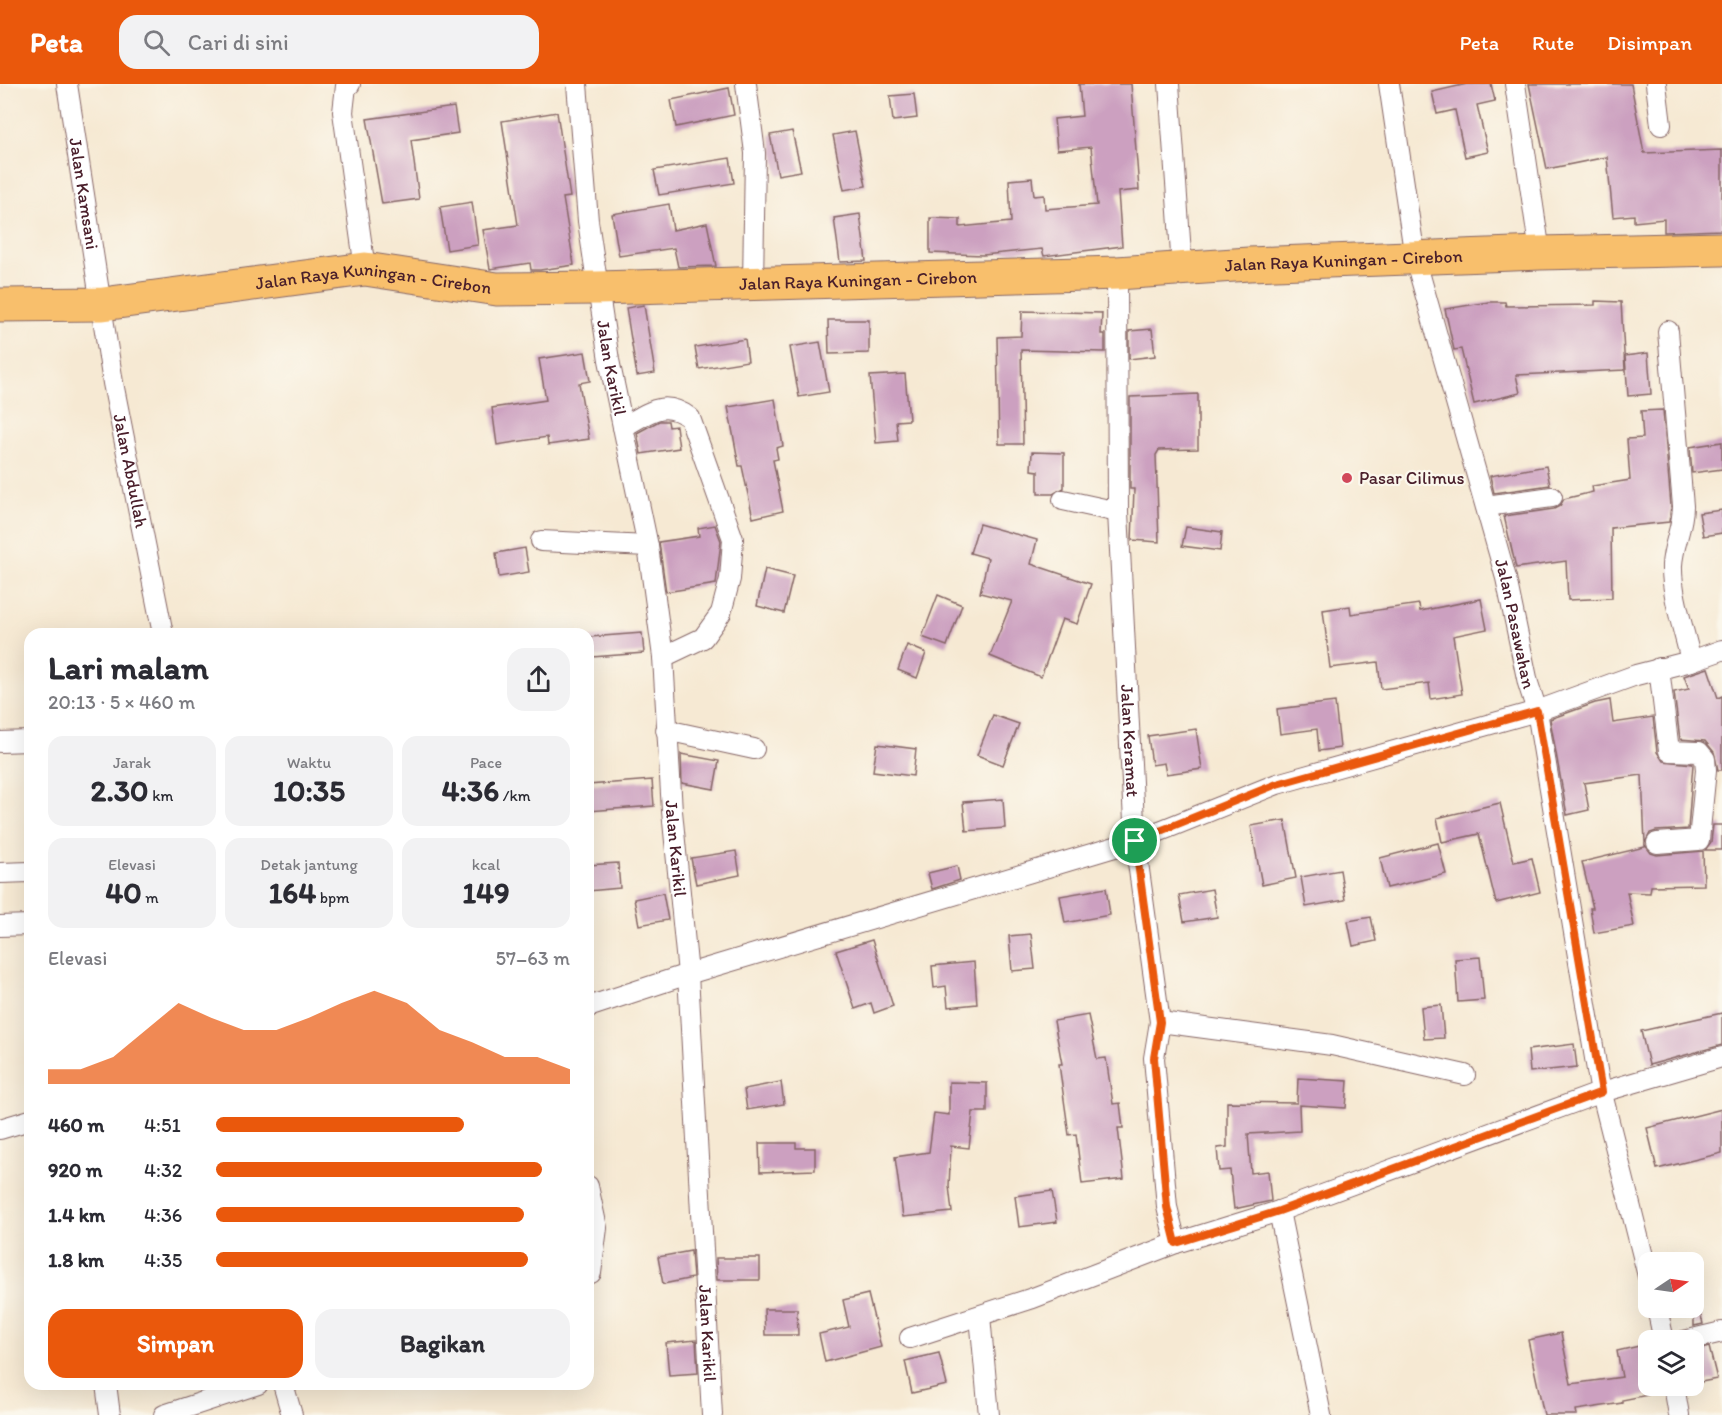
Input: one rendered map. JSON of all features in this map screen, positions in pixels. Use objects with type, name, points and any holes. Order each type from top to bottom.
[{"type":"highway","name":"Jalan Raya Kuningan - Cirebon","points":[[0,305],[103,304],[365,269],[497,289],[598,288],[1117,273],[1182,268],[1539,253],[1722,249]]},
{"type":"street","name":"Jalan Kamsani","points":[[67,84],[76,154],[103,304]]},
{"type":"street","points":[[350,84],[346,86],[343,112],[365,269]]},
{"type":"street","name":"Jalan Karikil","points":[[577,84],[588,221],[598,288],[623,427],[648,546],[663,657],[666,730],[688,974],[712,1415]]},
{"type":"street","points":[[746,84],[755,153],[753,285]]},
{"type":"street","points":[[1168,84],[1182,268]]},
{"type":"street","name":"Jalan Pasawahan","points":[[1389,84],[1415,258],[1506,578],[1528,683],[1537,711],[1602,1092],[1642,1252]]},
{"type":"street","points":[[1515,84],[1539,253]]},
{"type":"street","points":[[1656,84],[1660,125]]},
{"type":"street","name":"Jalan Keramat","points":[[1117,273],[1118,512],[1135,841],[1160,1022],[1154,1058],[1167,1207],[1176,1243]]},
{"type":"street","name":"Jalan Abdullah","points":[[103,304],[116,395],[162,628]]},
{"type":"street","points":[[1668,331],[1683,513],[1681,534],[1672,563],[1673,578],[1691,662]]},
{"type":"street","points":[[623,427],[660,407],[677,408],[690,418],[733,539],[730,579],[721,613],[703,638],[663,657]]},
{"type":"street","points":[[1485,506],[1552,497]]},
{"type":"street","points":[[1064,500],[1118,512]]},
{"type":"street","points":[[541,541],[648,546]]},
{"type":"street","points":[[594,1005],[688,974],[1135,841],[1277,784],[1537,711],[1659,668],[1691,662],[1722,650]]},
{"type":"street","points":[[1657,843],[1699,840],[1706,770],[1705,759],[1699,752],[1669,751],[1659,668]]},
{"type":"street","points":[[666,730],[754,749]]},
{"type":"street","points":[[0,742],[24,741]]},
{"type":"street","points":[[0,873],[24,872]]},
{"type":"street","points":[[0,926],[24,925]]},
{"type":"street","points":[[1160,1022],[1332,1045],[1465,1075]]},
{"type":"street","points":[[910,1338],[980,1316],[1176,1243],[1279,1211],[1602,1092],[1722,1057]]},
{"type":"street","points":[[0,1129],[24,1122]]},
{"type":"street","points":[[1279,1211],[1321,1415]]},
{"type":"street","points":[[594,1214],[597,1228],[594,1250]]},
{"type":"street","points":[[980,1316],[989,1415]]},
{"type":"street","points":[[1704,1336],[1722,1332]]},
{"type":"street","points":[[107,1390],[110,1415]]},
{"type":"street","points":[[164,1415],[240,1390]]},
{"type":"street","points":[[285,1390],[292,1415]]},
{"type":"street","points":[[1676,1396],[1679,1415]]},
{"type":"building","points":[[1079,84],[1131,84],[1139,190],[1118,192],[1122,246],[1044,256],[1042,249],[983,255],[930,253],[930,218],[960,219],[960,227],[1011,222],[1009,180],[1032,178],[1034,196],[1044,195],[1045,209],[1097,205],[1091,147],[1057,150],[1054,119],[1082,116]]},
{"type":"building","points":[[1467,84],[1491,84],[1495,101],[1477,105],[1488,152],[1465,157],[1455,110],[1437,114],[1432,92]]},
{"type":"building","points":[[1529,84],[1631,84],[1644,153],[1722,150],[1722,230],[1664,232],[1664,219],[1634,222],[1634,215],[1613,217],[1607,157],[1547,169]]},
{"type":"building","points":[[729,88],[734,115],[676,127],[671,100]]},
{"type":"building","points":[[914,94],[917,118],[893,121],[890,96]]},
{"type":"building","points":[[454,107],[458,133],[411,140],[419,199],[382,204],[367,119]]},
{"type":"building","points":[[557,112],[570,197],[563,198],[574,265],[531,270],[530,263],[490,269],[483,230],[518,225],[502,121]]},
{"type":"building","points":[[792,131],[801,171],[778,175],[770,135]]},
{"type":"building","points":[[855,131],[866,186],[844,190],[833,135]]},
{"type":"building","points":[[730,158],[734,183],[659,195],[654,170]]},
{"type":"building","points":[[472,202],[478,245],[447,250],[440,207]]},
{"type":"building","points":[[669,204],[673,230],[707,223],[716,266],[678,267],[674,248],[619,256],[612,214]]},
{"type":"building","points":[[860,214],[866,261],[840,262],[834,218]]},
{"type":"building","points":[[1595,301],[1621,302],[1625,370],[1516,375],[1520,393],[1474,404],[1461,349],[1454,350],[1445,309],[1489,302],[1505,302],[1506,306],[1595,305]]},
{"type":"building","points":[[644,305],[655,373],[637,376],[626,308]]},
{"type":"building","points":[[1022,311],[1102,313],[1101,334],[1105,334],[1105,352],[1021,350],[1023,444],[999,444],[997,337],[1021,336]]},
{"type":"building","points":[[828,320],[869,320],[869,353],[829,354]]},
{"type":"building","points":[[1152,329],[1155,356],[1129,359],[1129,331]]},
{"type":"building","points":[[745,339],[748,361],[699,369],[695,347]]},
{"type":"building","points":[[820,342],[829,392],[799,397],[790,347]]},
{"type":"building","points":[[585,352],[590,381],[579,383],[589,439],[548,445],[547,437],[497,445],[492,408],[546,400],[539,359]]},
{"type":"building","points":[[1648,353],[1651,394],[1628,396],[1625,356]]},
{"type":"building","points":[[905,374],[909,420],[896,421],[898,441],[876,443],[870,376]]},
{"type":"building","points":[[1198,394],[1198,449],[1159,450],[1156,455],[1159,542],[1132,540],[1134,489],[1130,489],[1130,397]]},
{"type":"building","points":[[775,399],[783,446],[776,448],[778,459],[773,460],[783,511],[753,518],[742,466],[739,466],[728,407]]},
{"type":"building","points":[[1663,410],[1671,506],[1669,522],[1611,528],[1612,598],[1568,600],[1566,561],[1516,568],[1504,516],[1554,509],[1560,506],[1564,499],[1593,492],[1592,486],[1630,480],[1627,439],[1643,438],[1641,411]]},
{"type":"building","points":[[659,421],[668,421],[669,427],[676,426],[679,448],[641,454],[637,433]]},
{"type":"building","points":[[1722,442],[1722,469],[1692,473],[1690,447]]},
{"type":"building","points":[[1032,452],[1064,453],[1064,488],[1053,494],[1038,494],[1038,471],[1031,470]]},
{"type":"building","points":[[1546,466],[1550,485],[1494,493],[1490,476]]},
{"type":"building","points":[[1722,510],[1722,533],[1703,536],[1699,513]]},
{"type":"building","points":[[979,524],[1037,540],[1031,564],[1091,584],[1077,624],[1062,619],[1041,677],[990,656],[1012,601],[980,593],[988,558],[970,553]]},
{"type":"building","points":[[715,525],[721,541],[716,584],[666,592],[659,542],[699,536],[698,528]]},
{"type":"building","points":[[1186,527],[1222,532],[1220,551],[1182,546]]},
{"type":"building","points":[[525,548],[529,572],[499,577],[496,553]]},
{"type":"building","points":[[765,569],[793,576],[784,613],[757,606]]},
{"type":"building","points":[[938,595],[962,605],[947,646],[922,637]]},
{"type":"building","points":[[1481,599],[1487,629],[1453,636],[1462,694],[1431,699],[1429,683],[1381,689],[1378,662],[1330,668],[1323,610],[1350,606],[1351,614],[1419,604],[1420,611]]},
{"type":"building","points":[[642,633],[644,653],[594,657],[594,637]]},
{"type":"building","points":[[907,645],[926,653],[917,678],[898,670]]},
{"type":"building","points":[[1708,668],[1718,698],[1722,696],[1722,770],[1718,770],[1714,752],[1705,741],[1680,739],[1674,692],[1689,689],[1684,676]]},
{"type":"building","points":[[1610,700],[1613,723],[1653,717],[1657,752],[1663,761],[1693,764],[1688,829],[1656,831],[1650,833],[1645,843],[1642,775],[1584,783],[1589,810],[1567,815],[1550,719]]},
{"type":"building","points":[[1335,702],[1340,748],[1319,751],[1317,729],[1280,734],[1277,709]]},
{"type":"building","points":[[993,715],[1019,724],[1003,765],[977,755]]},
{"type":"building","points":[[1196,729],[1202,769],[1166,774],[1164,763],[1152,765],[1148,736]]},
{"type":"building","points":[[877,744],[916,749],[913,776],[873,771]]},
{"type":"building","points":[[681,754],[719,761],[714,789],[682,783]]},
{"type":"building","points":[[652,780],[654,806],[594,811],[594,785]]},
{"type":"building","points":[[1003,799],[1005,828],[966,831],[963,802]]},
{"type":"building","points":[[1500,803],[1514,862],[1532,858],[1540,892],[1496,903],[1479,834],[1442,842],[1437,818]]},
{"type":"building","points":[[1285,820],[1296,878],[1262,885],[1251,826]]},
{"type":"building","points":[[1713,825],[1722,825],[1722,850],[1705,850],[1711,842]]},
{"type":"building","points":[[1438,843],[1446,874],[1387,888],[1380,858]]},
{"type":"building","points":[[1645,845],[1651,853],[1657,855],[1703,851],[1704,885],[1651,886],[1650,893],[1627,892],[1634,926],[1594,933],[1590,908],[1593,908],[1582,862],[1645,847]]},
{"type":"building","points":[[736,851],[740,875],[696,884],[691,858]]},
{"type":"building","points":[[618,863],[620,888],[594,890],[594,865]]},
{"type":"building","points":[[957,866],[960,880],[932,889],[928,873]]},
{"type":"building","points":[[1340,870],[1345,900],[1306,907],[1301,877]]},
{"type":"building","points":[[1106,888],[1110,915],[1065,923],[1060,896]]},
{"type":"building","points":[[1212,889],[1217,917],[1184,922],[1179,895]]},
{"type":"building","points":[[663,893],[668,920],[639,925],[634,899]]},
{"type":"building","points":[[1371,917],[1376,941],[1353,946],[1348,921]]},
{"type":"building","points":[[1031,934],[1035,969],[1012,971],[1009,936]]},
{"type":"building","points":[[872,940],[893,1006],[874,1013],[871,1003],[855,1009],[836,951]]},
{"type":"building","points":[[1480,957],[1484,1000],[1458,1002],[1455,959]]},
{"type":"building","points":[[974,962],[977,1004],[948,1007],[946,986],[934,988],[932,966]]},
{"type":"building","points":[[1441,1005],[1444,1038],[1424,1039],[1421,1007]]},
{"type":"building","points":[[1722,1013],[1722,1045],[1649,1065],[1641,1031]]},
{"type":"building","points":[[1088,1015],[1097,1059],[1106,1058],[1113,1104],[1120,1103],[1123,1128],[1118,1128],[1124,1179],[1082,1184],[1076,1134],[1069,1135],[1059,1064],[1062,1064],[1054,1021]]},
{"type":"building","points":[[1574,1044],[1577,1067],[1530,1072],[1528,1050]]},
{"type":"building","points":[[1298,1078],[1348,1081],[1346,1108],[1299,1105],[1300,1131],[1248,1134],[1251,1173],[1268,1171],[1271,1201],[1234,1209],[1230,1170],[1219,1171],[1217,1148],[1227,1147],[1227,1102],[1297,1103]]},
{"type":"building","points":[[781,1082],[784,1104],[747,1110],[744,1089]]},
{"type":"building","points":[[949,1082],[987,1083],[987,1112],[973,1112],[969,1148],[951,1146],[949,1186],[952,1212],[903,1217],[895,1157],[929,1152],[934,1113],[949,1115]]},
{"type":"building","points":[[1722,1109],[1722,1153],[1657,1169],[1647,1128]]},
{"type":"building","points":[[759,1143],[796,1143],[796,1148],[815,1148],[815,1170],[760,1172]]},
{"type":"building","points":[[1052,1191],[1057,1222],[1019,1227],[1015,1196]]},
{"type":"building","points":[[691,1251],[693,1278],[663,1284],[658,1257]]},
{"type":"building","points":[[716,1258],[760,1258],[760,1280],[717,1280]]},
{"type":"building","points":[[868,1294],[881,1347],[825,1362],[819,1334],[849,1327],[843,1300]]},
{"type":"building","points":[[764,1309],[797,1309],[798,1335],[765,1335]]},
{"type":"building","points":[[1694,1318],[1702,1318],[1703,1324],[1694,1326]]},
{"type":"building","points":[[1561,1333],[1571,1384],[1622,1377],[1617,1351],[1638,1346],[1638,1396],[1643,1396],[1622,1400],[1622,1403],[1576,1410],[1577,1415],[1544,1415],[1528,1340]]},
{"type":"building","points":[[696,1340],[698,1373],[669,1375],[666,1343]]},
{"type":"building","points":[[1709,1347],[1717,1379],[1704,1381],[1704,1348]]},
{"type":"building","points":[[939,1353],[947,1385],[912,1393],[905,1361]]},
{"type":"place","name":"Pasar Cilimus","points":[[1347,478]]},
{"type":"route","points":[[1537,711],[1602,1092],[1279,1211],[1176,1243],[1167,1207],[1154,1058],[1160,1022],[1135,841],[1277,784],[1537,711]]}]
